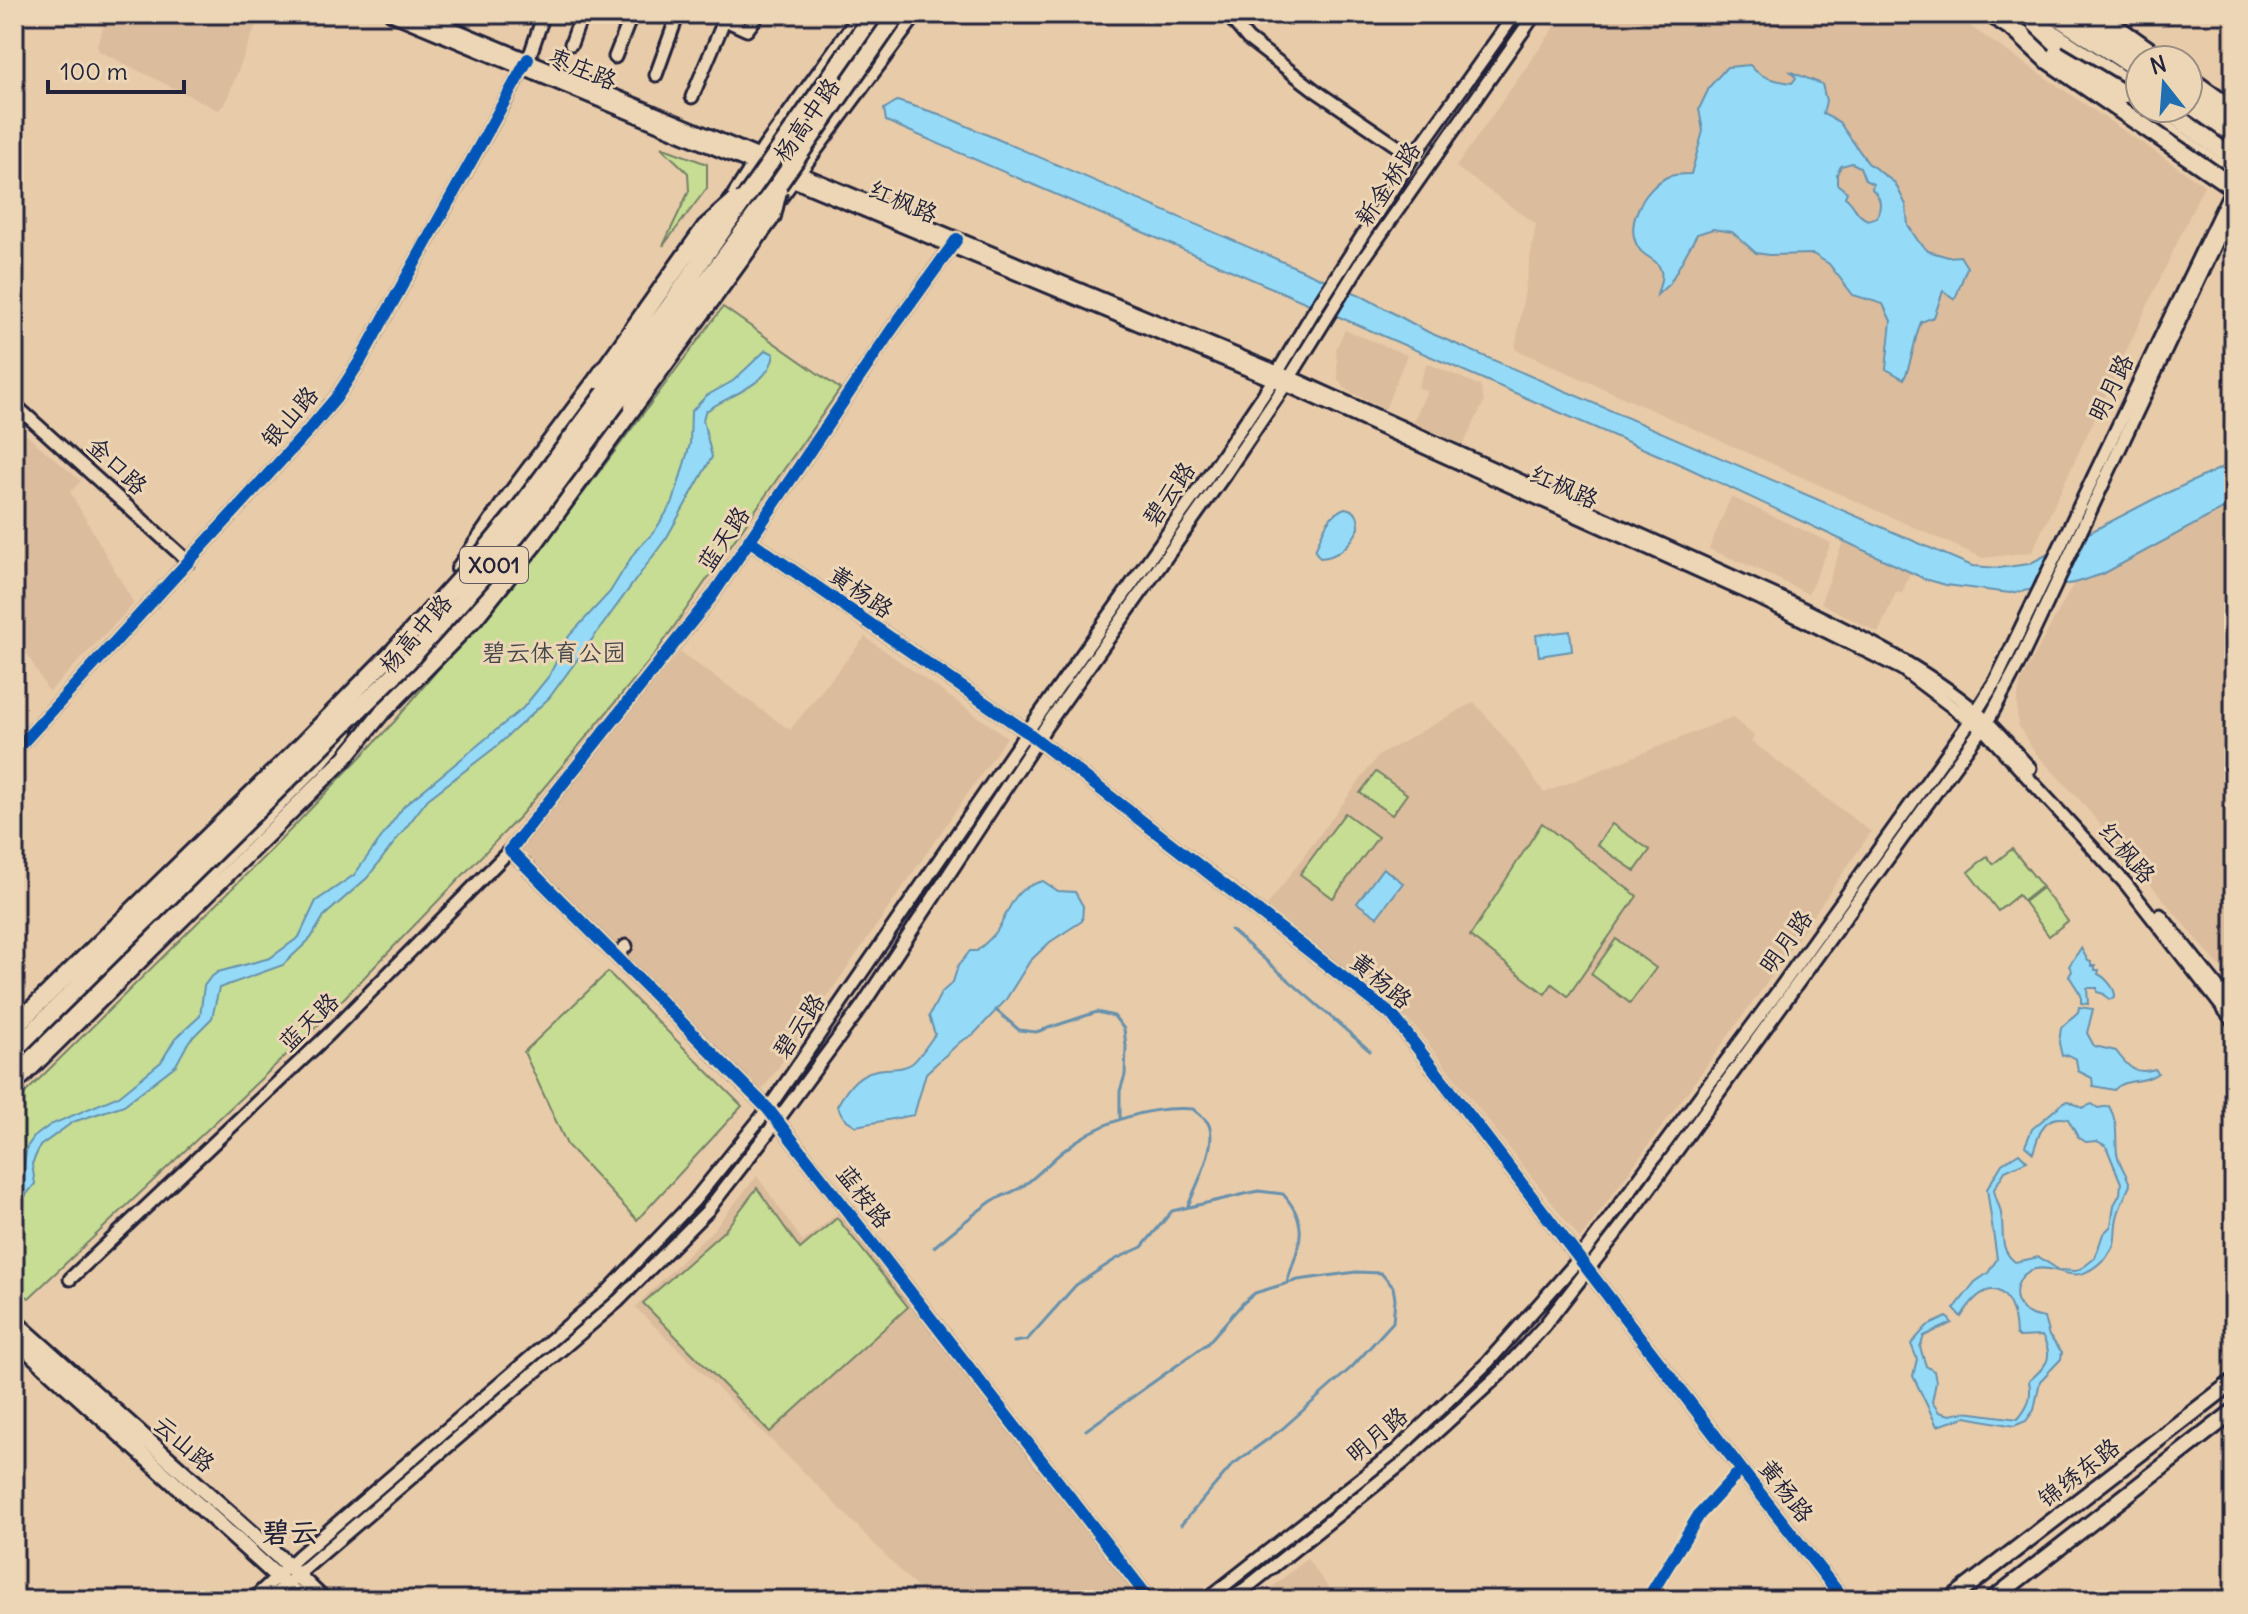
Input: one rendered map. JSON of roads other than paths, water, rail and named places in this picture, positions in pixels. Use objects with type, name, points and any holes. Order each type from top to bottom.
[{"type":"highway","points":[[1991,14],[2124,92]]},
{"type":"highway","points":[[2023,14],[2124,81]]},
{"type":"highway","points":[[2053,14],[2124,61]]},
{"type":"highway","points":[[2079,14],[2124,44]]},
{"type":"highway","name":"杨高中路","points":[[14,1027],[293,754],[454,587],[516,513],[611,387],[871,15]]},
{"type":"highway","name":"杨高中路","points":[[14,1050],[408,661],[490,569],[791,178],[896,17]]},
{"type":"highway","points":[[2015,30],[2046,59],[2234,186]]},
{"type":"highway","points":[[2204,99],[2234,120]]},
{"type":"highway","points":[[2204,114],[2234,135]]},
{"type":"highway","points":[[2187,124],[2234,159]]},
{"type":"highway","points":[[384,710],[474,618],[535,542],[772,216],[791,178]]},
{"type":"highway","points":[[460,569],[705,228],[754,184]]},
{"type":"main road","name":"杨高中路","points":[[14,1085],[344,759],[430,652],[482,595],[527,540],[791,178],[915,14]]},
{"type":"main road","points":[[2005,14],[2234,177]]},
{"type":"main road","points":[[2099,14],[2141,44]]},
{"type":"main road","name":"杨高中路","points":[[14,1067],[319,763],[362,712],[408,648],[438,595],[493,533],[672,290],[820,71],[871,15]]},
{"type":"main road","points":[[2204,88],[2234,110]]},
{"type":"main road","name":"X001","points":[[19,1014],[291,746],[438,595]]},
{"type":"main road","points":[[19,1014],[89,992]]},
{"type":"main road","name":"云山路","points":[[19,1328],[288,1576],[323,1600]]},
{"type":"main road","name":"锦绣东路","points":[[1950,1600],[2234,1381]]},
{"type":"main road","name":"锦绣东路","points":[[1992,1600],[2234,1411]]},
{"type":"main road","name":"云山路","points":[[288,1576],[303,1600]]},
{"type":"street","name":"枣庄路","points":[[391,14],[527,60]]},
{"type":"street","name":"枣庄路","points":[[418,14],[758,160]]},
{"type":"street","name":"银山路","points":[[14,752],[336,398],[360,361],[527,60],[544,14]]},
{"type":"street","points":[[571,44],[582,14]]},
{"type":"street","points":[[615,57],[632,14]]},
{"type":"street","points":[[656,75],[678,14]]},
{"type":"street","points":[[692,97],[721,16],[747,30],[759,14]]},
{"type":"street","points":[[1227,14],[1248,39],[1413,157]]},
{"type":"street","name":"新金桥路","points":[[1275,376],[1413,157],[1515,14]]},
{"type":"street","name":"新金桥路","points":[[1288,381],[1351,278],[1535,14]]},
{"type":"street","name":"红枫路","points":[[758,160],[791,178],[1288,381],[1836,624],[1917,670],[1984,725],[2131,879],[2234,1008]]},
{"type":"street","name":"明月路","points":[[1206,1600],[1397,1450],[1488,1362],[1580,1258],[1778,991],[1974,716],[1996,680],[2234,186]]},
{"type":"street","name":"明月路","points":[[1231,1600],[1404,1462],[1499,1375],[1589,1271],[1787,1002],[2007,688],[2234,205]]},
{"type":"street","name":"蓝天路","points":[[70,1279],[329,1034],[510,850],[712,596],[954,243]]},
{"type":"street","name":"碧云路","points":[[252,1600],[288,1576],[618,1301],[707,1211],[862,1006],[1032,736],[1275,376]]},
{"type":"street","name":"碧云路","points":[[268,1600],[288,1576],[608,1291],[693,1202],[768,1109],[1288,381]]},
{"type":"street","name":"金口路","points":[[14,404],[189,562]]},
{"type":"street","name":"黄杨路","points":[[749,540],[1032,736],[1393,1016],[1580,1258],[1740,1474],[1844,1600]]},
{"type":"street","name":"红枫路","points":[[1984,725],[2126,884],[2234,1022]]},
{"type":"street","name":"蓝桉路","points":[[510,850],[768,1109],[1150,1600]]},
{"type":"street","points":[[616,956],[626,946]]},
{"type":"water","points":[[1750,65],[1763,76],[1792,83],[1796,78],[1791,72],[1822,84],[1826,101],[1823,114],[1839,122],[1868,163],[1895,183],[1906,205],[1908,225],[1918,241],[1928,251],[1948,257],[1960,256],[1967,267],[1955,299],[1943,291],[1934,317],[1921,322],[1904,379],[1886,369],[1891,321],[1883,304],[1853,295],[1829,264],[1813,254],[1756,253],[1732,232],[1713,229],[1697,234],[1670,283],[1657,295],[1661,271],[1640,250],[1635,240],[1633,230],[1638,209],[1658,183],[1670,176],[1691,174],[1703,131],[1699,109],[1710,86],[1727,67]],"holes":[[[1852,163],[1860,167],[1865,180],[1873,184],[1872,189],[1880,202],[1877,217],[1868,220],[1845,197],[1847,192],[1837,184],[1841,166]]]},
{"type":"water","points":[[897,101],[939,114],[1360,295],[1428,332],[1972,566],[1999,568],[2029,564],[2154,499],[2234,462],[2234,503],[2103,574],[2074,583],[2010,593],[1946,585],[1925,579],[1686,467],[886,121],[884,109]]},
{"type":"water","points":[[766,350],[774,354],[765,374],[746,389],[705,412],[703,420],[712,457],[667,537],[549,698],[497,746],[428,799],[367,878],[324,916],[311,938],[283,965],[219,988],[212,1018],[189,1041],[176,1065],[124,1105],[73,1122],[40,1146],[32,1164],[35,1184],[14,1210],[14,1186],[23,1169],[27,1147],[34,1137],[50,1125],[119,1096],[161,1062],[175,1039],[200,1016],[204,986],[210,978],[218,972],[270,958],[299,937],[316,901],[354,875],[404,806],[523,708],[549,676],[569,636],[610,592],[634,553],[654,532],[673,502],[690,444],[691,412],[706,396],[733,381]]},
{"type":"water","points":[[1345,508],[1356,515],[1359,528],[1343,549],[1320,558],[1315,551],[1326,526],[1333,515]]},
{"type":"water","points":[[1570,631],[1572,651],[1539,656],[1536,635]]},
{"type":"water","points":[[1383,868],[1403,883],[1377,917],[1357,903]]},
{"type":"water","points":[[1043,881],[1058,891],[1075,892],[1083,906],[1082,921],[1050,942],[1030,961],[1005,1001],[974,1034],[960,1042],[926,1073],[914,1115],[856,1126],[844,1118],[837,1106],[856,1080],[869,1072],[905,1066],[917,1059],[935,1034],[929,1016],[941,993],[953,982],[958,966],[970,951],[977,951],[994,935],[1018,894]]},
{"type":"water","points":[[2081,948],[2091,966],[2099,970],[2098,974],[2113,990],[2115,996],[2109,1000],[2097,992],[2097,988],[2087,988],[2088,1004],[2081,1003],[2081,995],[2069,976],[2072,971],[2069,966]]},
{"type":"water","points":[[2079,1007],[2093,1009],[2087,1033],[2094,1046],[2116,1051],[2137,1070],[2155,1069],[2158,1073],[2114,1090],[2093,1086],[2092,1078],[2078,1071],[2076,1059],[2069,1055],[2062,1056],[2059,1043],[2061,1028],[2078,1012]]},
{"type":"water","points":[[2069,1101],[2082,1108],[2092,1104],[2098,1108],[2109,1106],[2114,1119],[2118,1157],[2130,1185],[2116,1221],[2113,1248],[2104,1259],[2084,1273],[2068,1274],[2044,1268],[2029,1271],[2020,1280],[2016,1291],[2018,1303],[2026,1312],[2044,1318],[2049,1336],[2062,1352],[2061,1359],[2040,1381],[2034,1410],[2026,1421],[2014,1426],[1966,1417],[1937,1426],[1913,1376],[1917,1359],[1911,1344],[1927,1326],[1947,1317],[1952,1323],[1924,1336],[1920,1347],[1926,1366],[1934,1371],[1936,1382],[1932,1402],[1939,1412],[2018,1419],[2029,1401],[2029,1381],[2047,1361],[2048,1350],[2042,1336],[2019,1337],[2016,1334],[2010,1305],[1998,1291],[1981,1294],[1961,1317],[1954,1309],[1997,1259],[1987,1189],[2002,1164],[2019,1153],[2027,1161],[2005,1171],[1994,1189],[2004,1246],[2015,1262],[2039,1257],[2059,1270],[2076,1271],[2095,1258],[2103,1234],[2111,1226],[2121,1183],[2106,1146],[2097,1141],[2086,1142],[2078,1137],[2068,1119],[2060,1118],[2043,1127],[2033,1153],[2025,1146],[2032,1129]]},
{"type":"waterway","points":[[1231,930],[1370,1051]]},
{"type":"waterway","points":[[996,1010],[1019,1030],[1036,1032],[1097,1012],[1114,1016],[1124,1029],[1126,1046],[1120,1119]]},
{"type":"waterway","points":[[934,1247],[992,1201],[1026,1184],[1076,1141],[1107,1124],[1158,1110],[1193,1109],[1207,1121],[1211,1131],[1209,1152],[1188,1206]]},
{"type":"waterway","points":[[1014,1342],[1027,1340],[1076,1285],[1116,1259],[1142,1247],[1172,1211],[1258,1191],[1283,1194],[1297,1216],[1300,1237],[1287,1283]]},
{"type":"waterway","points":[[1086,1430],[1207,1344],[1255,1293],[1298,1280],[1356,1272],[1381,1273],[1393,1287],[1393,1322],[1352,1367],[1282,1429],[1232,1465],[1181,1525]]},
{"type":"district","name":"碧云","points":[[290,1532]]},
{"type":"park label","name":"碧云体育公园","points":[[554,653]]}]
